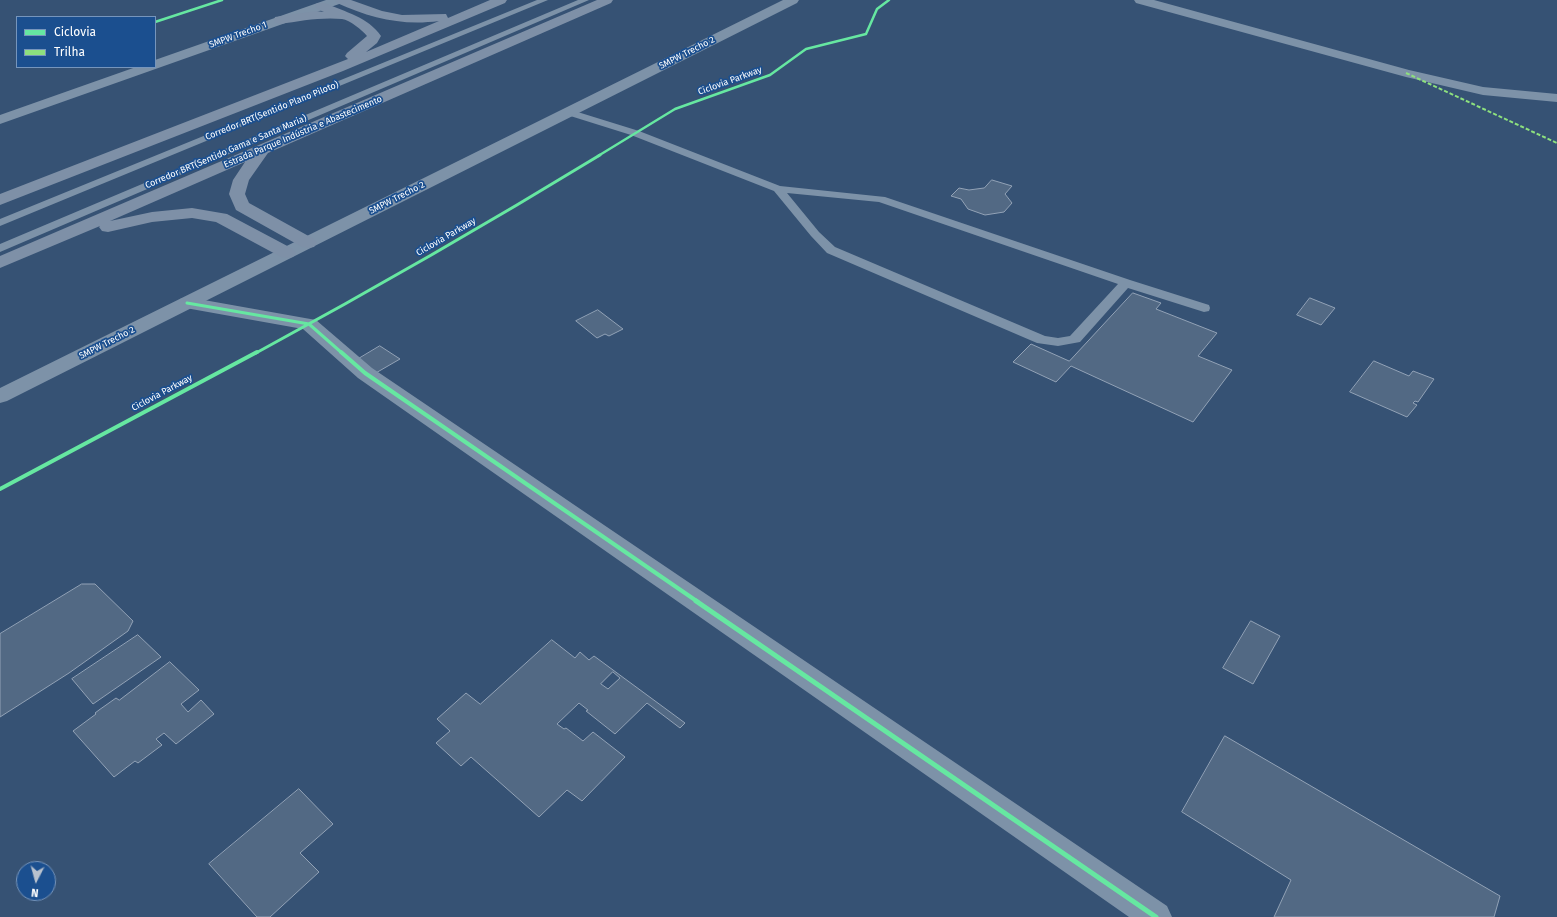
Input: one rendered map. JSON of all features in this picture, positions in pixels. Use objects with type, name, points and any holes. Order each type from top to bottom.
[{"type":"highway","points":[[339,0],[368,6],[395,19],[427,20],[471,12]]},
{"type":"highway","points":[[0,200],[338,68],[501,0]]},
{"type":"highway","name":"Estrada Parque Indústria e Abastecimento","points":[[0,263],[607,0]]},
{"type":"highway","points":[[321,6],[365,26],[374,36],[372,40],[338,68]]},
{"type":"highway","points":[[280,20],[316,15],[347,17]]},
{"type":"highway","points":[[262,150],[241,180],[237,194],[242,206],[308,242]]},
{"type":"highway","points":[[54,239],[152,217],[192,213],[221,218],[287,253]]},
{"type":"street","name":"SMPW Trecho 1","points":[[156,65],[339,0]]},
{"type":"street","name":"SMPW Trecho 2","points":[[0,396],[793,0]]},
{"type":"street","points":[[1140,0],[1406,74],[1483,91],[1557,98]]},
{"type":"street","points":[[1,120],[146,68]]},
{"type":"street","points":[[187,303],[309,324],[365,373],[1156,917]]},
{"type":"lane","name":"Corredor BRT(Sentido Plano Piloto)","points":[[0,223],[544,0]]},
{"type":"lane","name":"Corredor BRT(Sentido Gama e Santa Maria)","points":[[0,248],[585,0]]},
{"type":"lane","points":[[568,112],[635,133],[778,189],[881,198],[1126,283],[1204,308]]},
{"type":"lane","points":[[778,189],[815,234],[831,250],[1042,340],[1065,342],[1075,339],[1126,283]]},
{"type":"building","points":[[992,180],[1012,186],[1005,194],[1012,203],[1004,212],[985,215],[968,209],[961,199],[951,196],[959,188],[969,190],[984,188]]},
{"type":"building","points":[[1133,293],[1161,303],[1156,309],[1217,333],[1198,356],[1232,370],[1193,422],[1071,366],[1056,382],[1013,362],[1031,344],[1069,361]]},
{"type":"building","points":[[1310,298],[1335,308],[1321,325],[1297,315]]},
{"type":"building","points":[[598,310],[623,329],[609,336],[605,334],[597,338],[576,321]]},
{"type":"building","points":[[380,346],[400,359],[374,374],[355,361]]},
{"type":"building","points":[[1374,361],[1409,376],[1413,371],[1434,379],[1418,402],[1415,401],[1413,403],[1417,405],[1407,417],[1350,392]]},
{"type":"building","points":[[82,584],[95,584],[133,621],[128,631],[69,673],[0,717],[0,634]]},
{"type":"building","points":[[1251,621],[1280,636],[1253,684],[1223,668]]},
{"type":"building","points":[[138,635],[161,657],[93,704],[72,679]]},
{"type":"building","points":[[552,640],[575,658],[580,652],[589,660],[594,656],[685,723],[680,728],[647,703],[615,734],[586,711],[588,710],[579,703],[557,724],[564,729],[566,728],[583,741],[593,732],[625,757],[582,801],[567,790],[539,817],[471,757],[461,766],[436,743],[450,731],[437,719],[466,693],[480,704]],"holes":[[[613,672],[620,678],[608,689],[601,684]]]},
{"type":"building","points":[[170,662],[199,690],[181,704],[188,712],[201,700],[214,714],[176,744],[164,733],[156,739],[162,745],[138,763],[135,761],[114,777],[73,731],[96,714],[95,713],[99,710],[116,698],[119,700]]},
{"type":"building","points":[[1225,736],[1500,896],[1494,917],[1274,917],[1291,880],[1182,812]]},
{"type":"building","points":[[299,789],[333,824],[300,853],[319,872],[270,917],[257,917],[209,864]]},
{"type":"marked path","points":[[1406,73],[1557,143]]},
{"type":"cycle path","points":[[156,22],[222,0]]},
{"type":"cycle path","name":"Ciclovia Parkway","points":[[0,489],[309,324],[501,215],[675,109],[770,75],[806,49],[866,34],[877,9],[889,0]]},
{"type":"cycle path","points":[[187,303],[309,324],[365,373],[1156,917]]}]
